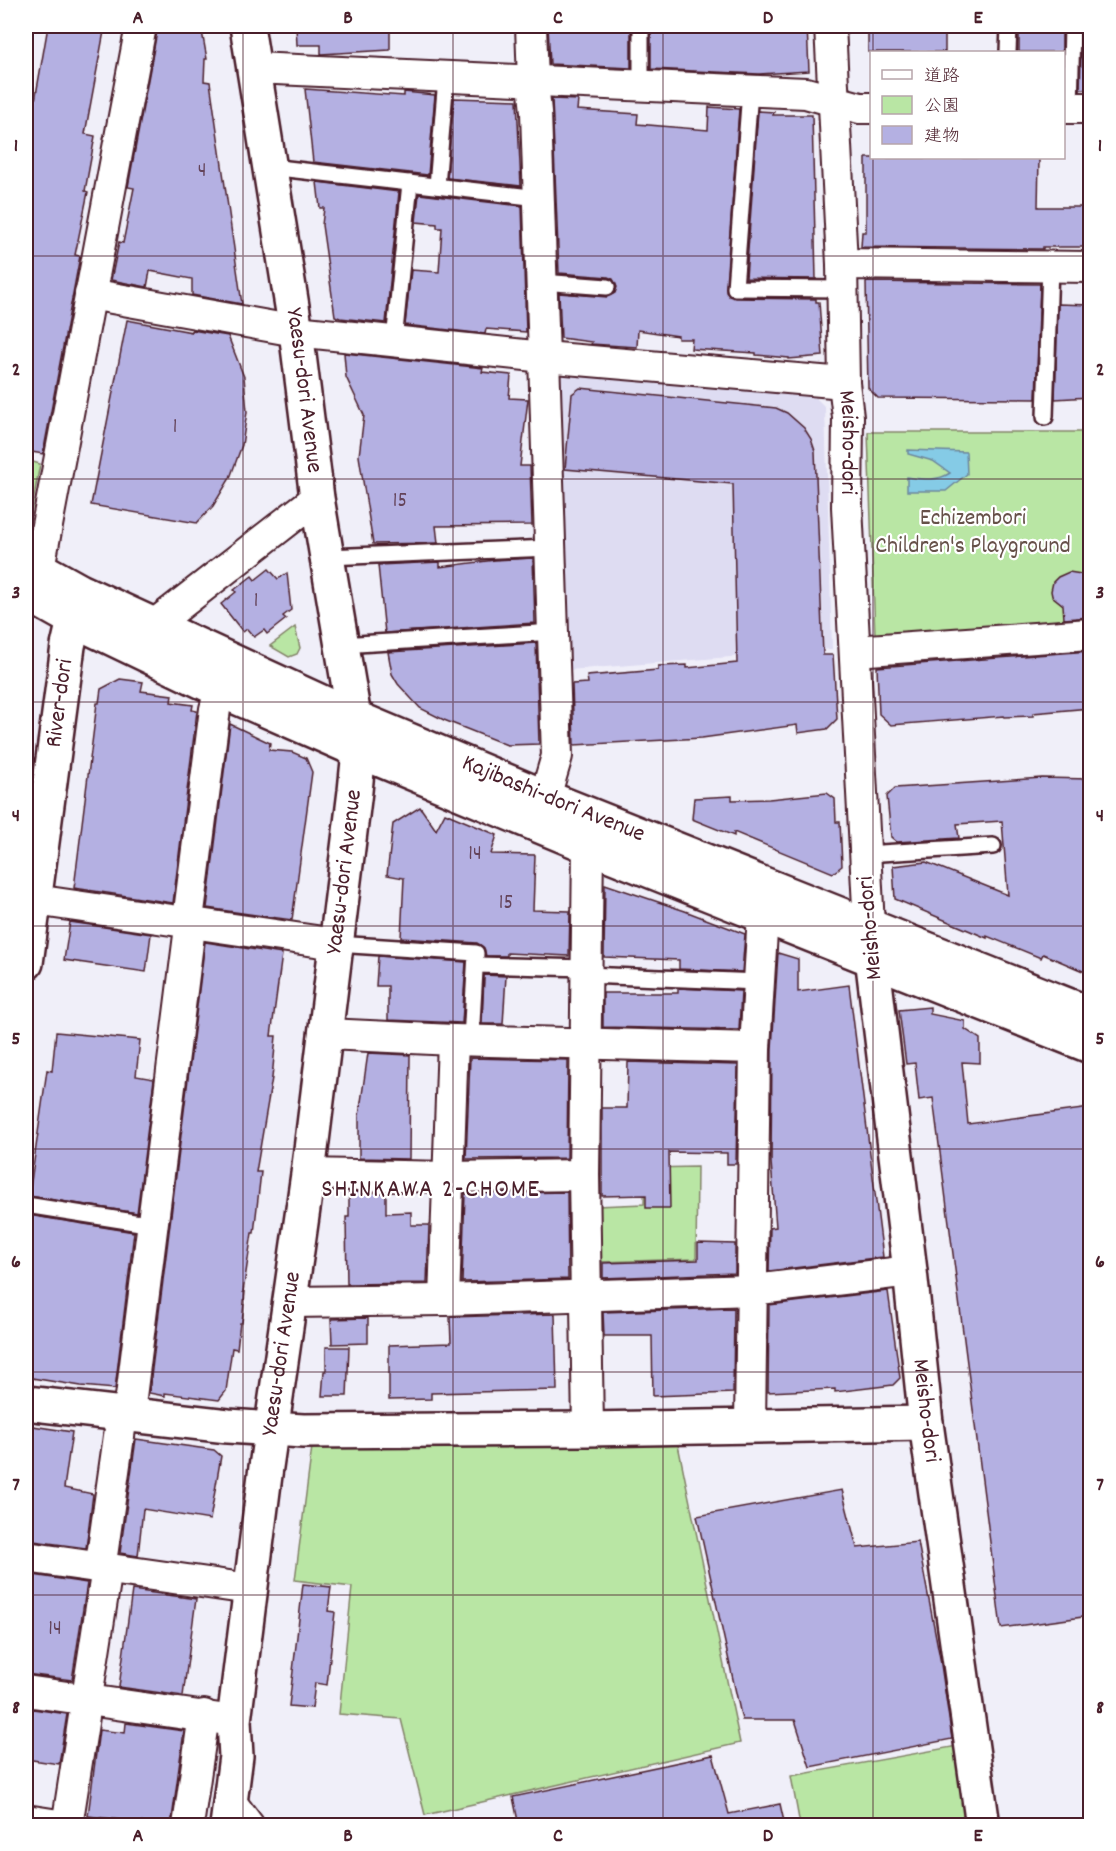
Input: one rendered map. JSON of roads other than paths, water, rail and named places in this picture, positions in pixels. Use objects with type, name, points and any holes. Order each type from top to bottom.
[{"type":"street","points":[[30,574],[90,294],[141,26]]},
{"type":"street","name":"Yaesu-dori Avenue","points":[[229,1819],[236,1756],[219,1718],[250,1589],[327,1034],[359,751],[317,498],[296,331],[247,26]]},
{"type":"street","points":[[531,26],[533,82],[537,112],[557,756],[546,797]]},
{"type":"street","name":"Meisho-dori","points":[[830,26],[842,277],[844,383],[849,417],[848,507],[869,926],[926,1423],[983,1826]]},
{"type":"street","points":[[254,68],[806,93],[834,102],[870,108]]},
{"type":"street","points":[[842,277],[1050,266],[1090,267]]},
{"type":"street","points":[[90,294],[296,331],[544,357],[844,383]]},
{"type":"street","points":[[153,625],[317,498]]},
{"type":"street","name":"Kajibashi-dori Avenue","points":[[30,574],[74,620],[220,690],[359,751],[588,846],[1090,1046]]},
{"type":"street","name":"Kajibashi-dori Avenue","points":[[30,574],[153,625],[354,717],[546,797],[1090,1014]]},
{"type":"street","name":"River-dori","points":[[26,963],[68,646],[74,620]]},
{"type":"street","points":[[855,651],[1090,634]]},
{"type":"street","points":[[26,1820],[66,1826],[105,1581],[102,1556],[120,1429],[131,1397],[189,912],[215,709],[220,690]]},
{"type":"street","points":[[588,846],[584,1043],[588,1429]]},
{"type":"street","points":[[35,900],[336,944]]},
{"type":"street","points":[[750,1425],[755,1048],[763,915]]},
{"type":"street","points":[[327,1034],[755,1048]]},
{"type":"street","points":[[444,1300],[448,1177],[462,1040]]},
{"type":"street","points":[[308,1174],[448,1177],[584,1175]]},
{"type":"street","points":[[290,1302],[444,1300],[753,1290],[910,1271]]},
{"type":"street","points":[[26,1403],[271,1430],[588,1429],[926,1423]]},
{"type":"street","points":[[26,1557],[250,1589]]},
{"type":"street","points":[[26,1691],[219,1718],[188,1826]]},
{"type":"lane","points":[[641,26],[641,86]]},
{"type":"lane","points":[[1008,51],[1010,26]]},
{"type":"lane","points":[[1072,26],[1075,108]]},
{"type":"lane","points":[[437,186],[446,78]]},
{"type":"lane","points":[[750,90],[735,288],[842,277]]},
{"type":"lane","points":[[270,167],[539,198]]},
{"type":"lane","points":[[394,341],[410,183]]},
{"type":"lane","points":[[1045,417],[1050,266]]},
{"type":"lane","points":[[542,282],[607,287]]},
{"type":"lane","points":[[327,557],[551,548]]},
{"type":"lane","points":[[341,645],[554,633]]},
{"type":"lane","points":[[865,854],[993,846]]},
{"type":"lane","points":[[336,944],[476,953],[476,965],[462,1040]]},
{"type":"lane","points":[[476,965],[759,982]]},
{"type":"lane","points":[[26,1205],[153,1225]]},
{"type":"water","points":[[908,450],[966,452],[967,474],[946,491],[907,491],[907,477],[934,479],[950,473],[933,461],[908,454]]},
{"type":"district","name":"SHINKAWA 2-CHOME","points":[[431,1190]]},
{"type":"park label","name":"Echizembori Children's Playground","points":[[973,533]]}]
